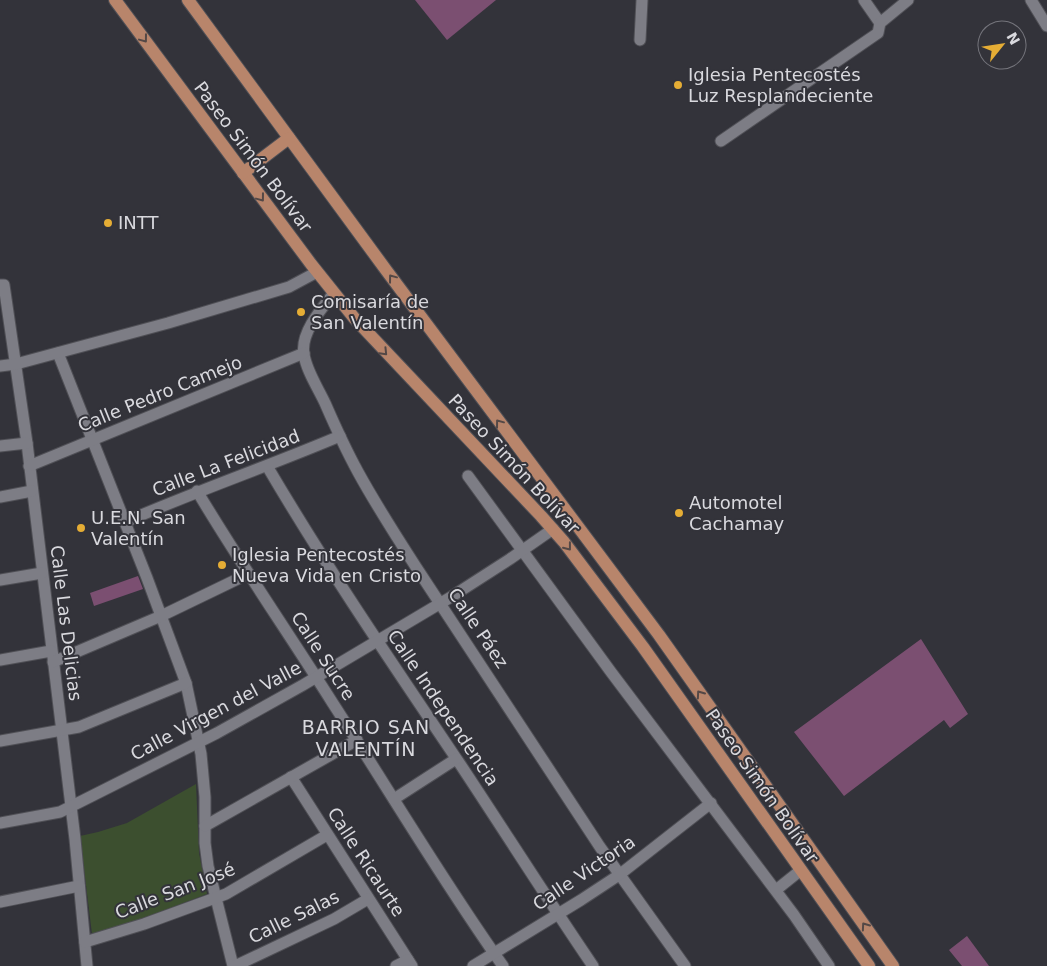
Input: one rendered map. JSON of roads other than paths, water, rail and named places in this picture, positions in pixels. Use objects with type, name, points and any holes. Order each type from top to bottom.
[{"type":"main road","name":"Paseo Simón Bolívar","points":[[115,0],[334,293],[379,347],[553,529],[596,582],[869,966]]},
{"type":"main road","name":"Paseo Simón Bolívar","points":[[188,0],[386,270],[654,628],[894,966]]},
{"type":"main road","points":[[243,173],[289,138]]},
{"type":"street","points":[[640,40],[642,0]]},
{"type":"street","points":[[864,0],[880,23]]},
{"type":"street","points":[[721,141],[878,33],[880,23],[908,0]]},
{"type":"street","points":[[1030,0],[1046,22]]},
{"type":"street","points":[[0,366],[16,364],[168,323],[289,286],[317,272]]},
{"type":"street","name":"Calle Las Delicias","points":[[2,285],[27,443],[71,808],[87,966]]},
{"type":"street","points":[[304,353],[311,325],[334,293]]},
{"type":"street","points":[[58,353],[186,683],[198,743],[205,797],[208,866],[234,966]]},
{"type":"street","name":"Calle Páez","points":[[304,353],[311,374],[358,473],[391,529],[619,874],[685,966]]},
{"type":"street","name":"Calle Pedro Camejo","points":[[29,466],[304,353]]},
{"type":"street","name":"Calle La Felicidad","points":[[125,522],[197,491],[267,466],[340,436]]},
{"type":"street","points":[[0,446],[27,443]]},
{"type":"street","name":"Calle Independencia","points":[[267,466],[311,541],[594,966]]},
{"type":"street","points":[[468,476],[611,672],[776,890],[829,966]]},
{"type":"street","points":[[0,497],[32,491]]},
{"type":"street","name":"Calle Sucre","points":[[197,491],[467,916],[503,966]]},
{"type":"street","name":"Calle Virgen del Valle","points":[[0,823],[52,815],[71,808],[198,743],[378,641],[441,603],[553,529]]},
{"type":"street","points":[[0,580],[42,573]]},
{"type":"street","points":[[0,660],[52,656],[161,616],[248,574]]},
{"type":"street","points":[[0,740],[62,730],[91,723],[186,683]]},
{"type":"street","points":[[205,826],[356,740]]},
{"type":"street","points":[[394,800],[456,759]]},
{"type":"street","name":"Calle Ricaurte","points":[[291,777],[410,963]]},
{"type":"street","name":"Calle Victoria","points":[[473,966],[619,874],[711,803]]},
{"type":"street","name":"Calle San José","points":[[85,942],[144,924],[216,897],[242,885],[328,835]]},
{"type":"street","points":[[776,890],[801,870]]},
{"type":"street","points":[[0,902],[79,886]]},
{"type":"street","name":"Calle Salas","points":[[234,966],[334,919],[368,899]]},
{"type":"street","points":[[396,966],[410,963]]},
{"type":"place","name":"Iglesia Pentecostés Luz Resplandeciente","points":[[678,85]]},
{"type":"place","name":"INTT","points":[[108,223]]},
{"type":"place","name":"Comisaría de San Valentín","points":[[301,312]]},
{"type":"place","name":"Automotel Cachamay","points":[[679,513]]},
{"type":"place","name":"U.E.N. San Valentín","points":[[81,528]]},
{"type":"place","name":"Iglesia Pentecostés Nueva Vida en Cristo","points":[[222,565]]},
{"type":"district","name":"BARRIO SAN VALENTÍN","points":[[366,738]]}]
